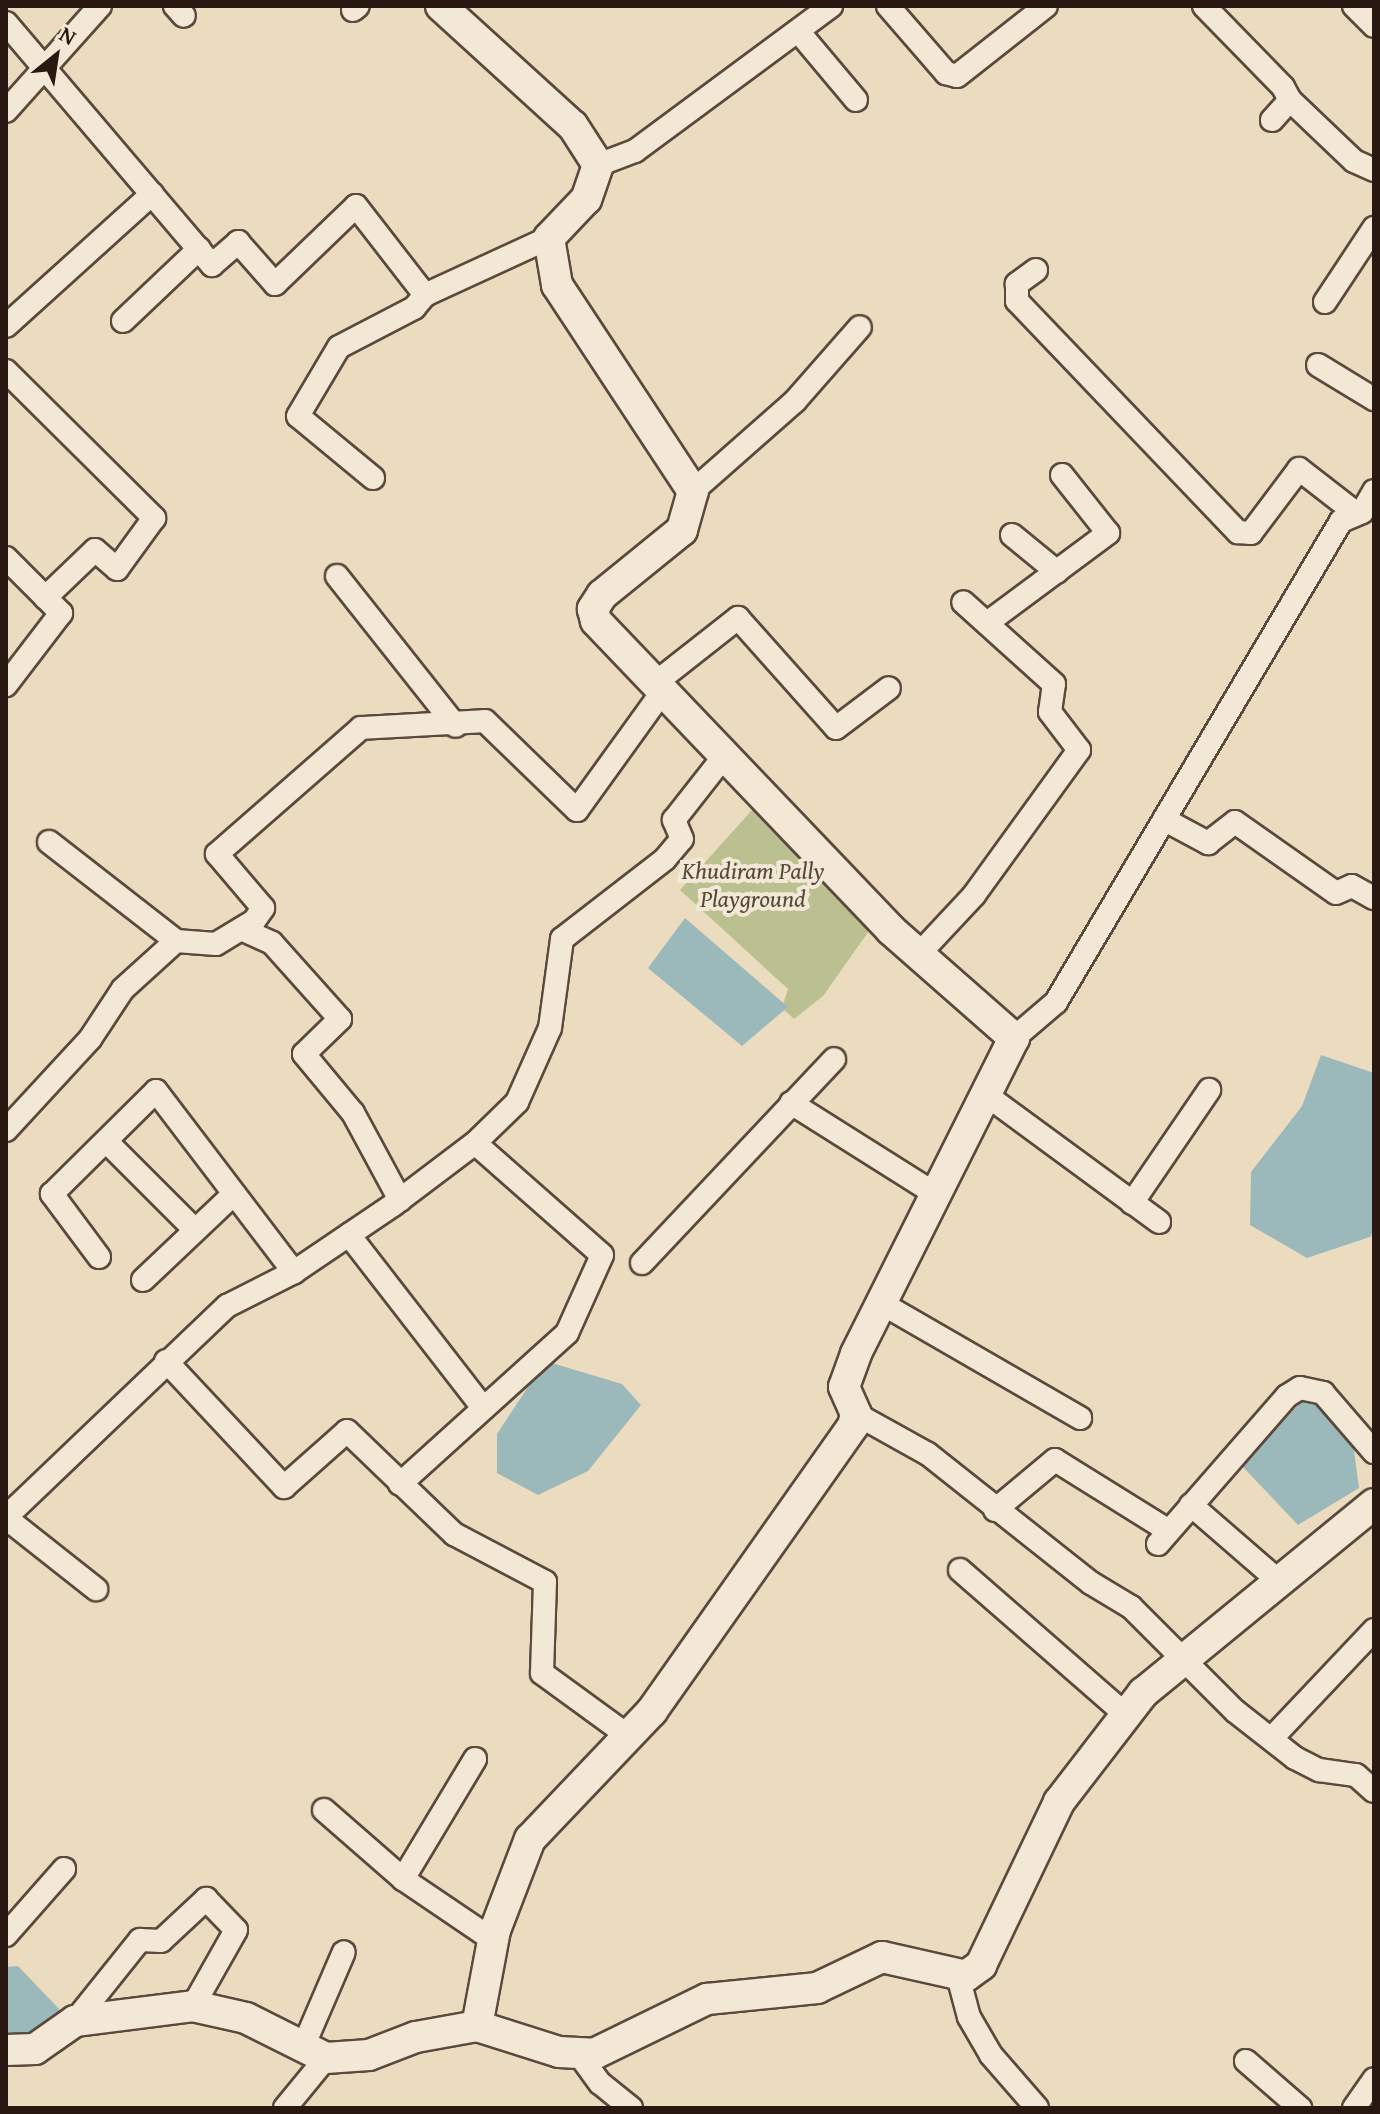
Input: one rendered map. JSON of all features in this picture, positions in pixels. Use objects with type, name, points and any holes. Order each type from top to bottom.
[{"type":"street","points":[[6,111],[100,6]]},
{"type":"street","points":[[441,6],[573,126],[598,165]]},
{"type":"street","points":[[373,478],[298,416],[339,347],[414,308],[425,295],[549,238],[586,199],[598,165],[635,151],[831,6]]},
{"type":"street","points":[[888,6],[946,73],[957,76],[1046,6]]},
{"type":"street","points":[[1204,6],[1290,100],[1354,161],[1374,170]]},
{"type":"street","points":[[1354,6],[1374,26]]},
{"type":"street","points":[[6,23],[212,265],[238,242],[275,284],[356,206],[425,295]]},
{"type":"street","points":[[798,31],[856,100]]},
{"type":"street","points":[[1272,120],[1290,100]]},
{"type":"street","points":[[6,326],[152,194]]},
{"type":"street","points":[[1325,302],[1374,228]]},
{"type":"street","points":[[549,238],[557,285],[693,491]]},
{"type":"street","points":[[123,321],[199,249]]},
{"type":"street","points":[[1036,270],[1017,284],[1017,301],[1238,532],[1251,533],[1299,469],[1364,515]]},
{"type":"street","points":[[860,327],[795,401],[693,491],[682,530],[593,609],[596,621],[658,688],[920,953],[1014,1038]]},
{"type":"street","points":[[1318,365],[1374,399]]},
{"type":"street","points":[[6,371],[154,518],[117,569],[95,550],[45,598]]},
{"type":"street","points":[[987,623],[1108,533],[1062,475]]},
{"type":"street","points":[[1364,515],[1374,491]]},
{"type":"street","points":[[1364,515],[1341,521],[1167,821],[1056,1002],[1014,1038],[989,1097],[881,1303],[844,1387],[856,1414],[928,1454],[995,1510],[1131,1607],[1271,1739],[1319,1770],[1356,1775],[1374,1791]]},
{"type":"street","points":[[1012,535],[1057,572]]},
{"type":"street","points":[[6,558],[61,613],[6,685]]},
{"type":"street","points":[[337,576],[456,726]]},
{"type":"street","points":[[920,953],[1005,855],[1079,750],[1050,712],[1054,684],[963,602]]},
{"type":"street","points":[[49,842],[176,941],[216,944],[241,929],[263,908],[217,854],[230,837],[361,728],[456,726],[485,721],[504,734],[577,810],[658,688],[738,618],[836,728],[889,688]]},
{"type":"street","points":[[96,1589],[9,1509],[227,1306],[294,1272],[400,1200],[475,1143],[517,1102],[550,1028],[562,939],[665,859],[682,839],[674,820],[725,755]]},
{"type":"street","points":[[1167,821],[1208,843],[1235,822],[1336,893],[1352,886],[1374,898]]},
{"type":"street","points":[[241,929],[272,943],[340,1019],[304,1054],[353,1113],[400,1200]]},
{"type":"street","points":[[6,1130],[90,1039],[123,989],[176,941]]},
{"type":"street","points":[[642,1263],[834,1059]]},
{"type":"street","points":[[1132,1203],[1209,1090]]},
{"type":"street","points":[[99,1257],[52,1194],[156,1091],[294,1272]]},
{"type":"street","points":[[989,1097],[1159,1222]]},
{"type":"street","points":[[791,1103],[937,1195]]},
{"type":"street","points":[[106,1141],[193,1228]]},
{"type":"street","points":[[400,1484],[567,1333],[602,1255],[475,1143]]},
{"type":"street","points":[[143,1280],[193,1228],[234,1194]]},
{"type":"street","points":[[349,1235],[483,1408]]},
{"type":"street","points":[[881,1303],[1080,1418]]},
{"type":"street","points":[[166,1361],[284,1487],[347,1431],[454,1534],[545,1582],[542,1673],[627,1735]]},
{"type":"street","points":[[995,1510],[1055,1460],[1163,1537],[1300,1388],[1323,1393],[1374,1452]]},
{"type":"street","points":[[477,2026],[493,1940],[509,1882],[530,1839],[652,1711],[841,1447],[856,1414]]},
{"type":"street","points":[[75,2021],[193,2006],[246,2018],[314,2053],[369,2055],[416,2037],[477,2026],[578,2053],[594,2054],[707,1999],[817,1988],[882,1957],[958,1976],[981,1965],[1059,1802],[1125,1714],[1374,1504]]},
{"type":"street","points":[[1191,1505],[1280,1582]]},
{"type":"street","points":[[960,1570],[1125,1714]]},
{"type":"street","points":[[1271,1739],[1374,1630]]},
{"type":"street","points":[[403,1879],[475,1759]]},
{"type":"street","points":[[324,1810],[403,1879],[493,1940]]},
{"type":"street","points":[[6,1935],[64,1869]]},
{"type":"street","points":[[6,2050],[35,2049],[75,2021],[140,1940],[161,1941],[206,1899],[236,1930],[193,2006]]},
{"type":"street","points":[[285,2108],[314,2053],[344,1952]]},
{"type":"street","points":[[958,1976],[969,2017],[1020,2099],[1037,2108]]},
{"type":"street","points":[[578,2053],[600,2083],[631,2108]]},
{"type":"street","points":[[1246,2061],[1300,2108]]},
{"type":"street","points":[[1354,2108],[1374,2079]]},
{"type":"green space","name":"Khudiram Pally Playground","points":[[753,809],[871,928],[823,996],[794,1019],[782,1008],[788,989],[680,890]]},
{"type":"water","points":[[685,918],[788,1007],[742,1046],[648,968]]},
{"type":"water","points":[[1321,1055],[1374,1073],[1374,1229],[1370,1237],[1307,1258],[1250,1225],[1251,1172],[1302,1106]]},
{"type":"water","points":[[545,1361],[622,1384],[641,1405],[588,1471],[538,1495],[497,1473],[497,1434]]},
{"type":"water","points":[[1311,1391],[1353,1443],[1359,1488],[1298,1525],[1242,1466]]},
{"type":"water","points":[[18,1966],[62,2012],[48,2031],[6,2043],[6,1967]]}]
